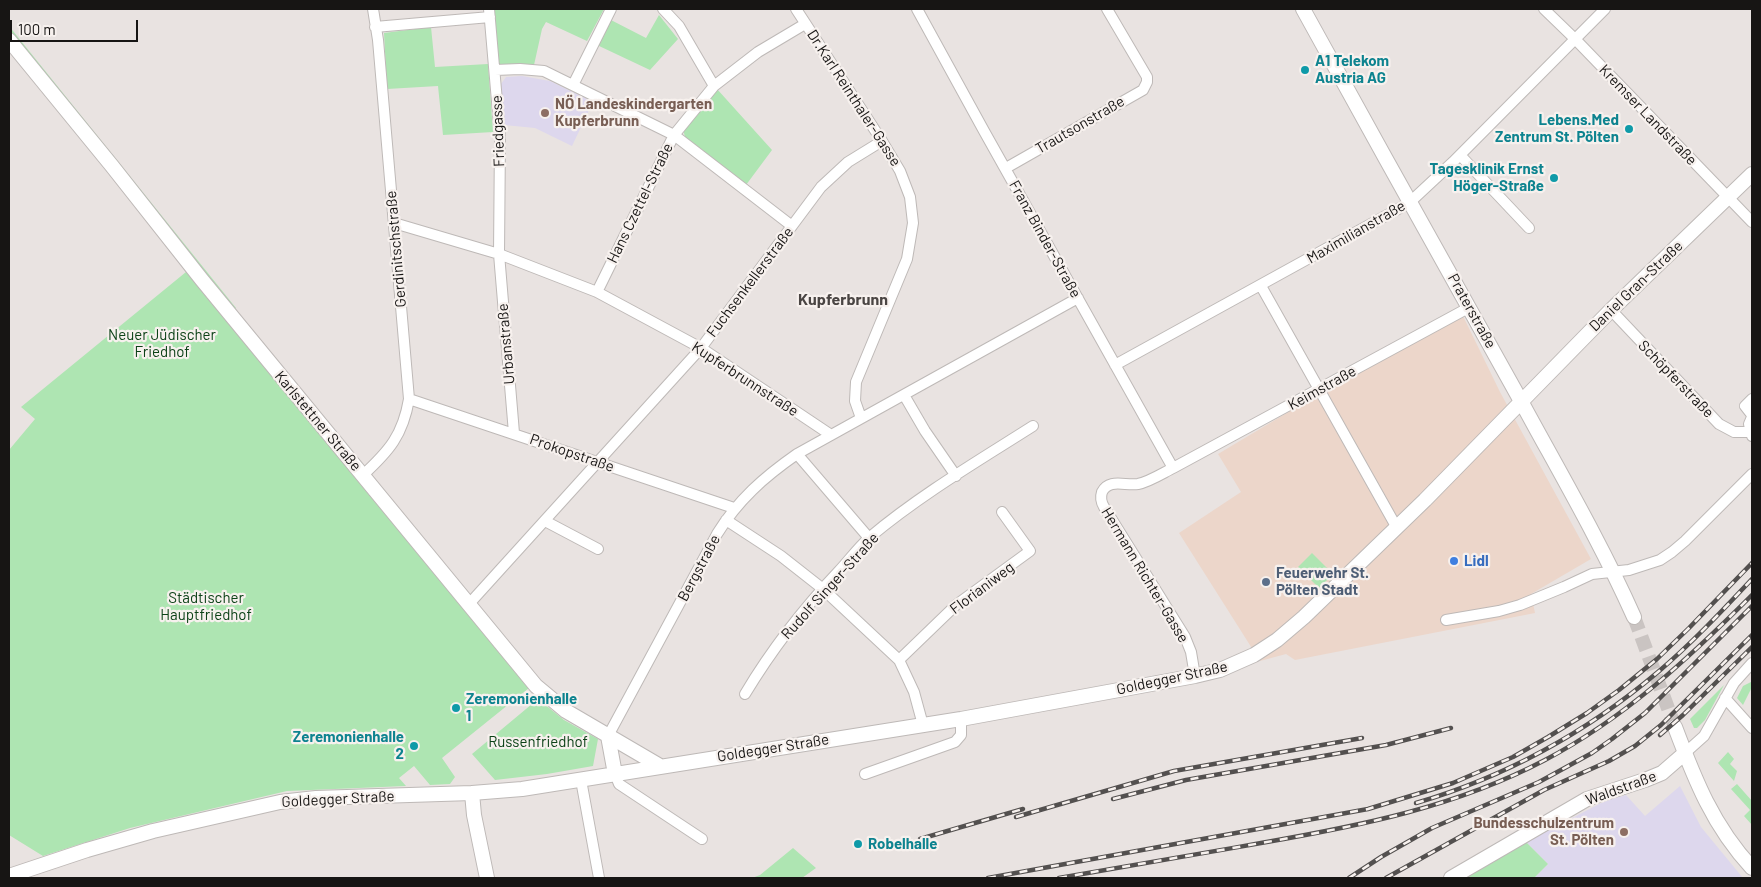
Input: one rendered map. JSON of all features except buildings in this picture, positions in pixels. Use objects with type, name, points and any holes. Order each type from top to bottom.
[{"type":"main road","name":"Praterstraße","points":[[1303,9],[1409,202],[1470,307],[1614,570],[1634,617]]},
{"type":"main road","name":"Karlstettner Straße","points":[[9,40],[202,280],[536,686],[566,711],[660,766]]},
{"type":"main road","name":"Daniel Gran-Straße","points":[[1521,401],[1610,310],[1752,174]]},
{"type":"main road","name":"Goldegger Straße","points":[[9,876],[145,833],[280,802],[316,798],[472,793],[522,789],[961,719],[1220,670],[1236,664],[1277,640],[1304,617],[1396,528],[1521,401]]},
{"type":"main road","points":[[1675,727],[1696,782],[1713,816],[1732,844],[1752,868]]},
{"type":"main road","points":[[608,736],[622,773]]},
{"type":"main road","points":[[622,743],[622,773]]},
{"type":"main road","name":"Waldstraße","points":[[1451,878],[1587,798],[1662,773],[1685,753]]},
{"type":"main road","points":[[472,793],[486,878]]},
{"type":"street","name":"Gerdinitschstraße","points":[[363,475],[391,448],[406,417],[409,399],[378,40],[373,9]]},
{"type":"street","points":[[573,85],[611,9]]},
{"type":"street","points":[[663,9],[679,26],[714,86]]},
{"type":"street","name":"Dr.Karl Reinthaler-Gasse","points":[[796,9],[882,140],[900,172],[910,197],[913,222],[907,259],[856,382],[855,401],[861,418]]},
{"type":"street","name":"Franz Binder-Straße","points":[[917,9],[1174,468]]},
{"type":"street","name":"Trautsonstraße","points":[[1006,168],[1143,90],[1147,77],[1108,9]]},
{"type":"street","name":"Kremser Landstraße","points":[[1544,9],[1752,222]]},
{"type":"street","name":"Maximilianstraße","points":[[1115,365],[1261,286],[1409,202],[1460,155],[1605,9]]},
{"type":"street","points":[[376,28],[489,13]]},
{"type":"street","name":"Friedgasse","points":[[489,13],[500,136],[499,254]]},
{"type":"street","name":"Hans Czettel-Straße","points":[[597,292],[674,134],[714,86],[758,52],[805,24]]},
{"type":"street","points":[[495,70],[520,69],[544,71],[674,134],[792,226]]},
{"type":"street","name":"Fuchsenkellerstraße","points":[[469,604],[701,348],[821,187],[848,162],[882,140]]},
{"type":"street","points":[[1460,155],[1529,228]]},
{"type":"street","name":"Kupferbrunnstraße","points":[[394,223],[499,254],[597,292],[701,348],[830,435]]},
{"type":"street","name":"Urbanstraße","points":[[499,254],[514,434]]},
{"type":"street","points":[[1261,286],[1396,528]]},
{"type":"street","points":[[830,435],[1078,298]]},
{"type":"street","name":"Keimstraße","points":[[1174,468],[1470,307]]},
{"type":"street","name":"Schöpferstraße","points":[[1610,310],[1719,424],[1734,432],[1751,435]]},
{"type":"street","points":[[904,395],[925,432],[956,476]]},
{"type":"street","name":"Prokopstraße","points":[[409,399],[734,508]]},
{"type":"street","points":[[1751,435],[1749,424],[1752,416],[1746,406],[1752,399]]},
{"type":"street","name":"Rudolf Singer-Straße","points":[[745,694],[787,631],[869,538],[909,508],[1033,426]]},
{"type":"street","name":"Bergstraße","points":[[608,736],[734,508],[758,483],[797,454],[830,435]]},
{"type":"street","points":[[797,454],[869,538]]},
{"type":"street","name":"Hermann Richter-Gasse","points":[[1174,468],[1138,484],[1110,484],[1102,494],[1101,502],[1185,637],[1191,652],[1195,676]]},
{"type":"street","points":[[1446,620],[1520,605],[1592,574],[1614,570],[1629,570],[1650,564],[1672,552],[1752,474]]},
{"type":"street","name":"Florianiweg","points":[[899,660],[956,606],[1030,551],[1002,512]]},
{"type":"street","points":[[726,520],[781,556],[823,588],[899,660],[914,692],[923,725]]},
{"type":"street","points":[[545,521],[598,549]]},
{"type":"street","points":[[1685,753],[1704,736],[1725,698],[1748,672],[1752,663]]},
{"type":"street","points":[[1725,698],[1752,728]]},
{"type":"street","points":[[865,774],[956,742],[961,735],[961,719]]},
{"type":"street","points":[[622,773],[618,784],[702,839]]},
{"type":"street","points":[[581,780],[599,878]]},
{"type":"shaded area","name":"NÖ Landeskindergarten Kupferbrunn","points":[[522,76],[550,81],[593,102],[572,146],[535,128],[504,125],[501,84],[506,77]]},
{"type":"shaded area","points":[[1463,316],[1500,392],[1591,559],[1531,594],[1535,613],[1295,660],[1286,654],[1260,661],[1179,533],[1241,492],[1218,454],[1327,389]]},
{"type":"shaded area","name":"Bundesschulzentrum St. Pölten","points":[[1680,786],[1701,827],[1743,878],[1534,878],[1548,864],[1526,842],[1605,801],[1626,795],[1645,816]]},
{"type":"green space","points":[[494,9],[604,9],[587,41],[546,22],[542,29],[534,65],[499,65]]},
{"type":"green space","points":[[659,15],[678,39],[650,70],[597,45],[609,19],[646,38]]},
{"type":"green space","points":[[9,26],[236,308],[232,311],[9,33]]},
{"type":"green space","points":[[431,27],[435,67],[488,64],[493,132],[443,135],[438,86],[387,89],[384,33]]},
{"type":"green space","points":[[717,89],[772,150],[746,185],[685,137],[683,129]]},
{"type":"green space","name":"Städtischer Hauptfriedhof","points":[[186,272],[529,688],[442,758],[455,777],[450,784],[430,785],[414,766],[399,778],[406,786],[287,791],[130,828],[43,856],[9,835],[9,450],[35,419],[21,407]]},
{"type":"green space","points":[[1312,553],[1333,574],[1319,588],[1298,567]]},
{"type":"green space","points":[[1751,682],[1751,689],[1743,705],[1737,698],[1743,686]]},
{"type":"green space","points":[[1724,685],[1705,720],[1697,728],[1694,728],[1690,719]]},
{"type":"green space","name":"Russenfriedhof","points":[[538,699],[564,720],[598,739],[593,766],[495,780],[472,754]]},
{"type":"green space","points":[[1728,752],[1734,759],[1730,764],[1737,771],[1734,781],[1718,763]]},
{"type":"green space","points":[[1737,784],[1752,801],[1752,825],[1744,816],[1750,810],[1731,789]]},
{"type":"green space","points":[[1526,842],[1548,864],[1534,878],[1464,878]]},
{"type":"green space","points":[[793,848],[816,868],[802,878],[752,878],[760,875]]},
{"type":"tunnel","points":[[1634,617],[1675,727]]},
{"type":"railway","points":[[988,878],[1368,809],[1453,783],[1513,757],[1587,713],[1619,690],[1657,659],[1752,563]]},
{"type":"railway","points":[[1416,803],[1481,780],[1513,766],[1574,733],[1603,714],[1658,672],[1706,627],[1752,579]]},
{"type":"railway","points":[[1059,878],[1370,822],[1406,813],[1477,790],[1545,760],[1629,706],[1680,664],[1752,595]]},
{"type":"railway","points":[[1349,878],[1432,828],[1539,782],[1592,753],[1645,713],[1752,606]]},
{"type":"railway","points":[[1386,878],[1544,790],[1609,761],[1635,746],[1661,725],[1752,635]]},
{"type":"railway","points":[[1660,735],[1752,647]]},
{"type":"railway","points":[[1113,799],[1186,780],[1386,745],[1451,728]]},
{"type":"railway","points":[[1016,817],[1174,771],[1362,738]]},
{"type":"railway","points":[[920,839],[1023,809]]},
{"type":"place","name":"A1 Telekom Austria AG","points":[[1305,70]]},
{"type":"place","name":"NÖ Landeskindergarten Kupferbrunn","points":[[545,113]]},
{"type":"place","name":"Lebens.Med Zentrum St. Pölten","points":[[1629,129]]},
{"type":"place","name":"Tagesklinik Ernst Höger-Straße","points":[[1554,178]]},
{"type":"place","name":"Lidl","points":[[1454,561]]},
{"type":"place","name":"Feuerwehr St. Pölten Stadt","points":[[1266,582]]},
{"type":"place","name":"Zeremonienhalle 1","points":[[456,708]]},
{"type":"place","name":"Zeremonienhalle 2","points":[[414,746]]},
{"type":"place","name":"Bundesschulzentrum St. Pölten","points":[[1624,832]]},
{"type":"place","name":"Robelhalle","points":[[858,844]]},
{"type":"district","name":"Kupferbrunn","points":[[843,300]]},
{"type":"park label","name":"Neuer Jüdischer Friedhof","points":[[162,344]]}]
